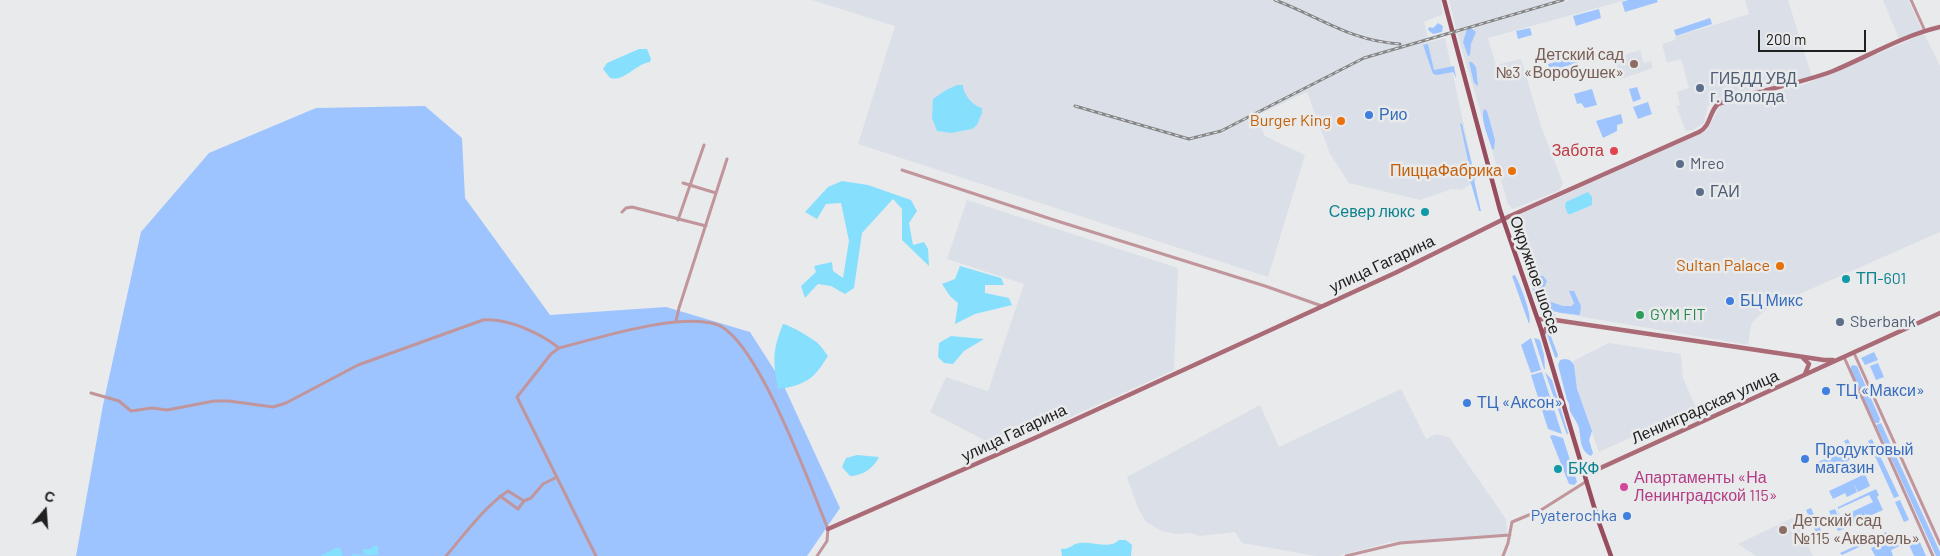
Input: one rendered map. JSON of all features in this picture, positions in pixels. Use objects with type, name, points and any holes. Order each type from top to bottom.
[{"type":"main road","name":"Окружное шоссе","points":[[1444,0],[1488,170],[1543,334],[1611,556]]},
{"type":"street","points":[[1911,0],[1925,31]]},
{"type":"street","name":"улица Гагарина","points":[[828,529],[981,462],[1395,273],[1503,219],[1702,130],[1708,125],[1714,108],[1718,104],[1807,80],[1925,31],[1940,27]]},
{"type":"street","points":[[678,220],[704,144]]},
{"type":"street","points":[[676,321],[678,308],[706,226],[726,159]]},
{"type":"street","points":[[902,170],[1322,306]]},
{"type":"street","points":[[683,183],[716,193]]},
{"type":"street","points":[[622,212],[632,208],[706,226]]},
{"type":"street","name":"Ленинградская улица","points":[[1585,475],[1940,313]]},
{"type":"street","name":"Ленинградская улица","points":[[1538,319],[1802,357],[1835,360]]},
{"type":"street","points":[[91,393],[119,401],[131,411],[152,408],[167,410],[214,401],[229,401],[273,408],[358,365],[486,320],[500,321],[518,326],[552,342],[559,348]]},
{"type":"street","points":[[1543,334],[1548,325],[1555,320]]},
{"type":"street","points":[[596,556],[517,397],[551,354],[559,348],[676,321],[708,322],[727,328],[747,353],[771,394],[828,529],[827,542],[817,556]]},
{"type":"street","points":[[1854,353],[1881,422],[1940,544]]},
{"type":"street","points":[[1802,357],[1809,367],[1804,375]]},
{"type":"street","points":[[1844,357],[1933,556]]},
{"type":"street","points":[[1873,423],[1881,422]]},
{"type":"street","points":[[500,496],[518,509],[543,484],[556,477]]},
{"type":"street","points":[[1503,556],[1512,522],[1546,508],[1587,481]]},
{"type":"street","points":[[446,556],[500,496],[508,491],[524,501]]},
{"type":"street","points":[[1346,556],[1400,543],[1510,535]]},
{"type":"shaded area","points":[[812,0],[1441,0],[1443,14],[1424,22],[1429,42],[1445,38],[1476,181],[1461,190],[1452,189],[1420,200],[1349,183],[1330,154],[1307,92],[1256,116],[1265,136],[1305,155],[1268,277],[858,144],[895,26]]},
{"type":"shaded area","points":[[1449,0],[1557,0],[1456,29]]},
{"type":"shaded area","points":[[1570,0],[1626,0],[1488,38],[1496,65],[1521,59],[1542,129],[1563,183],[1560,190],[1513,209],[1508,204],[1457,33]]},
{"type":"shaded area","points":[[1628,0],[1657,0],[1658,2],[1625,12],[1622,2]]},
{"type":"shaded area","points":[[1745,0],[1788,0],[1812,77],[1713,102],[1708,106],[1704,123],[1693,130],[1686,131],[1676,106],[1680,105],[1677,92],[1689,88],[1681,59],[1667,63],[1662,44],[1675,40],[1675,37],[1749,14]]},
{"type":"shaded area","points":[[1883,0],[1908,0],[1922,30],[1899,39]]},
{"type":"shaded area","points":[[1599,9],[1601,18],[1576,26],[1573,16]]},
{"type":"shaded area","points":[[1710,18],[1712,24],[1676,36],[1674,30]]},
{"type":"shaded area","points":[[1438,23],[1443,26],[1442,32],[1433,34],[1428,30],[1429,27],[1433,28]]},
{"type":"shaded area","points":[[1471,28],[1476,32],[1471,44],[1470,55],[1468,56],[1463,42],[1467,29]]},
{"type":"shaded area","points":[[1530,28],[1532,35],[1518,39],[1516,31]]},
{"type":"shaded area","points":[[1924,34],[1940,66],[1940,232],[1768,308],[1751,325],[1748,345],[1560,313],[1551,311],[1544,305],[1513,222],[1517,216],[1706,131],[1720,106],[1806,84]]},
{"type":"shaded area","points":[[1428,44],[1434,70],[1454,66],[1456,78],[1453,72],[1433,74],[1423,45]]},
{"type":"shaded area","points":[[639,49],[647,49],[651,59],[650,62],[615,79],[610,78],[603,69],[607,63]]},
{"type":"shaded area","points":[[1590,49],[1594,56],[1593,58],[1550,71],[1548,64],[1563,60],[1562,56]]},
{"type":"shaded area","name":"Детский сад №3 «Воробушек»","points":[[1640,50],[1644,63],[1651,61],[1653,68],[1621,79],[1616,65],[1617,61],[1624,58],[1624,55]]},
{"type":"shaded area","points":[[1469,62],[1472,62],[1476,67],[1478,86],[1474,83]]},
{"type":"shaded area","points":[[957,85],[963,85],[969,99],[975,105],[982,108],[977,125],[972,129],[951,133],[937,131],[932,118],[933,99]]},
{"type":"shaded area","points":[[1637,87],[1641,99],[1633,102],[1629,89]]},
{"type":"shaded area","points":[[1592,89],[1597,105],[1585,108],[1581,103],[1577,104],[1574,94]]},
{"type":"shaded area","points":[[1648,102],[1652,114],[1638,119],[1633,107]]},
{"type":"shaded area","points":[[425,106],[462,138],[465,198],[550,315],[666,307],[750,332],[782,382],[840,508],[807,556],[76,556],[103,405],[141,232],[209,153],[316,108]]},
{"type":"shaded area","points":[[1484,109],[1487,111],[1495,140],[1494,149],[1492,149],[1484,124]]},
{"type":"shaded area","points":[[1621,114],[1623,123],[1617,125],[1617,131],[1603,138],[1596,121]]},
{"type":"shaded area","points":[[1460,123],[1462,124],[1472,171],[1470,170]]},
{"type":"shaded area","points":[[1472,176],[1475,177],[1474,180],[1481,211],[1479,211],[1470,180]]},
{"type":"shaded area","points":[[842,181],[868,185],[911,200],[917,211],[909,223],[913,245],[924,242],[928,249],[929,266],[902,240],[902,209],[893,199],[862,233],[854,288],[845,294],[831,286],[818,284],[805,298],[801,286],[816,272],[814,266],[832,262],[833,271],[843,278],[849,241],[841,203],[826,204],[817,219],[805,212],[828,187]]},
{"type":"shaded area","points":[[1588,192],[1592,197],[1592,205],[1568,214],[1565,207],[1566,202]]},
{"type":"shaded area","points":[[967,200],[1178,268],[1174,370],[1055,424],[1043,420],[1044,416],[1041,412],[1039,421],[990,443],[930,412],[946,377],[990,392],[988,391],[1024,284],[947,259]]},
{"type":"shaded area","points":[[960,266],[1001,278],[1004,285],[985,285],[985,293],[1009,298],[1012,305],[975,314],[955,324],[958,303],[950,296],[942,284],[955,279]]},
{"type":"shaded area","points":[[1528,269],[1541,302],[1544,307],[1555,314],[1554,316],[1539,304],[1533,291]]},
{"type":"shaded area","points":[[1515,275],[1528,307],[1529,324],[1512,276]]},
{"type":"shaded area","points":[[1540,276],[1543,276],[1547,281],[1543,290],[1548,301],[1563,306],[1572,306],[1574,303],[1569,291],[1574,291],[1581,306],[1580,314],[1560,313],[1546,306],[1536,283]]},
{"type":"shaded area","points":[[783,324],[790,326],[817,342],[828,356],[808,380],[778,389],[774,356]]},
{"type":"shaded area","points":[[1553,324],[1550,334],[1558,355],[1557,358],[1546,332]]},
{"type":"shaded area","points":[[951,336],[984,339],[964,351],[953,364],[944,363],[938,357],[939,343]]},
{"type":"shaded area","points":[[1531,338],[1541,370],[1531,373],[1521,345]]},
{"type":"shaded area","points":[[1534,338],[1540,340],[1545,369],[1544,369]]},
{"type":"shaded area","points":[[1609,343],[1681,354],[1683,378],[1696,408],[1599,452],[1567,364]]},
{"type":"shaded area","points":[[1874,352],[1878,360],[1865,365],[1861,358]]},
{"type":"shaded area","points":[[1560,360],[1570,360],[1574,365],[1577,389],[1592,431],[1589,440],[1593,453],[1591,456],[1582,446],[1578,425],[1570,411],[1567,400],[1558,365]]},
{"type":"shaded area","points":[[1878,363],[1884,377],[1876,380],[1870,366]]},
{"type":"shaded area","points":[[1852,365],[1857,366],[1880,419],[1879,423],[1875,423],[1850,369]]},
{"type":"shaded area","points":[[1542,372],[1562,434],[1548,429],[1531,375]]},
{"type":"shaded area","points":[[1545,372],[1552,380],[1567,435]]},
{"type":"shaded area","points":[[1401,389],[1426,439],[1436,434],[1449,437],[1506,519],[1507,536],[1390,542],[1339,556],[1316,556],[1242,543],[1235,532],[1199,536],[1190,533],[1175,534],[1162,531],[1146,522],[1138,508],[1127,477],[1260,405],[1279,447]]},
{"type":"shaded area","points":[[1699,408],[1703,416],[1694,421],[1689,413]]},
{"type":"shaded area","points":[[1881,423],[1940,552],[1940,556],[1936,556],[1876,425]]},
{"type":"shaded area","points":[[1550,436],[1563,438],[1577,482],[1574,485],[1569,484]]},
{"type":"shaded area","points":[[1848,439],[1856,457],[1823,473],[1818,462],[1848,449],[1844,441]]},
{"type":"shaded area","points":[[1872,439],[1899,496],[1894,498],[1868,441]]},
{"type":"shaded area","points":[[857,455],[879,457],[867,471],[859,475],[850,476],[842,467],[846,458]]},
{"type":"shaded area","points":[[1865,474],[1870,486],[1858,492],[1854,484],[1857,492],[1847,497],[1845,493],[1833,499],[1829,491]]},
{"type":"shaded area","points":[[1876,489],[1879,495],[1877,497],[1883,510],[1867,517],[1864,512],[1866,518],[1849,525],[1845,519],[1848,526],[1845,527],[1836,508],[1841,517],[1873,502],[1869,495],[1838,509],[1838,507]]},
{"type":"shaded area","points":[[1900,500],[1909,520],[1904,522],[1895,502]]},
{"type":"shaded area","points":[[1811,508],[1827,544],[1822,546],[1806,510]]},
{"type":"shaded area","points":[[1835,509],[1844,529],[1838,531],[1829,511]]},
{"type":"shaded area","name":"Детский сад №115 «Акварель»","points":[[1794,517],[1813,556],[1756,556],[1738,544]]},
{"type":"shaded area","points":[[1886,532],[1887,534],[1842,555],[1840,553]]},
{"type":"shaded area","points":[[1900,535],[1904,544],[1891,550],[1893,556],[1875,556],[1871,548]]},
{"type":"shaded area","points":[[1119,540],[1126,540],[1132,545],[1131,556],[1062,556],[1061,549],[1077,544],[1110,544]]},
{"type":"shaded area","points":[[1919,540],[1926,556],[1914,556],[1909,545]]},
{"type":"shaded area","points":[[376,545],[378,547],[378,555],[352,556],[352,554],[364,555],[363,549],[370,549]]},
{"type":"shaded area","points":[[340,548],[343,556],[320,556]]},
{"type":"railway","points":[[1275,0],[1350,33],[1382,42],[1400,44]]},
{"type":"railway","points":[[1075,106],[1189,139],[1221,131],[1364,58],[1563,0]]},
{"type":"place","name":"Детский сад №3 «Воробушек»","points":[[1634,64]]},
{"type":"place","name":"ГИБДД УВД г. Вологда","points":[[1700,88]]},
{"type":"place","name":"Рио","points":[[1369,115]]},
{"type":"place","name":"Burger King","points":[[1341,121]]},
{"type":"place","name":"Забота","points":[[1614,151]]},
{"type":"place","name":"Mreo","points":[[1680,164]]},
{"type":"place","name":"ПиццаФабрика","points":[[1512,171]]},
{"type":"place","name":"ГАИ","points":[[1700,192]]},
{"type":"place","name":"Север люкс","points":[[1425,212]]},
{"type":"place","name":"Sultan Palace","points":[[1780,266]]},
{"type":"place","name":"ТП-601","points":[[1846,279]]},
{"type":"place","name":"БЦ Микс","points":[[1730,301]]},
{"type":"place","name":"GYM FIT","points":[[1640,315]]},
{"type":"place","name":"Sberbank","points":[[1840,322]]},
{"type":"place","name":"ТЦ «Макси»","points":[[1826,391]]},
{"type":"place","name":"ТЦ «Аксон»","points":[[1467,403]]},
{"type":"place","name":"Продуктовый магазин","points":[[1805,459]]},
{"type":"place","name":"БКФ","points":[[1558,469]]},
{"type":"place","name":"Апартаменты «На Ленинградской 115»","points":[[1624,487]]},
{"type":"place","name":"Pyaterochka","points":[[1627,516]]},
{"type":"place","name":"Детский сад №115 «Акварель»","points":[[1783,530]]}]
